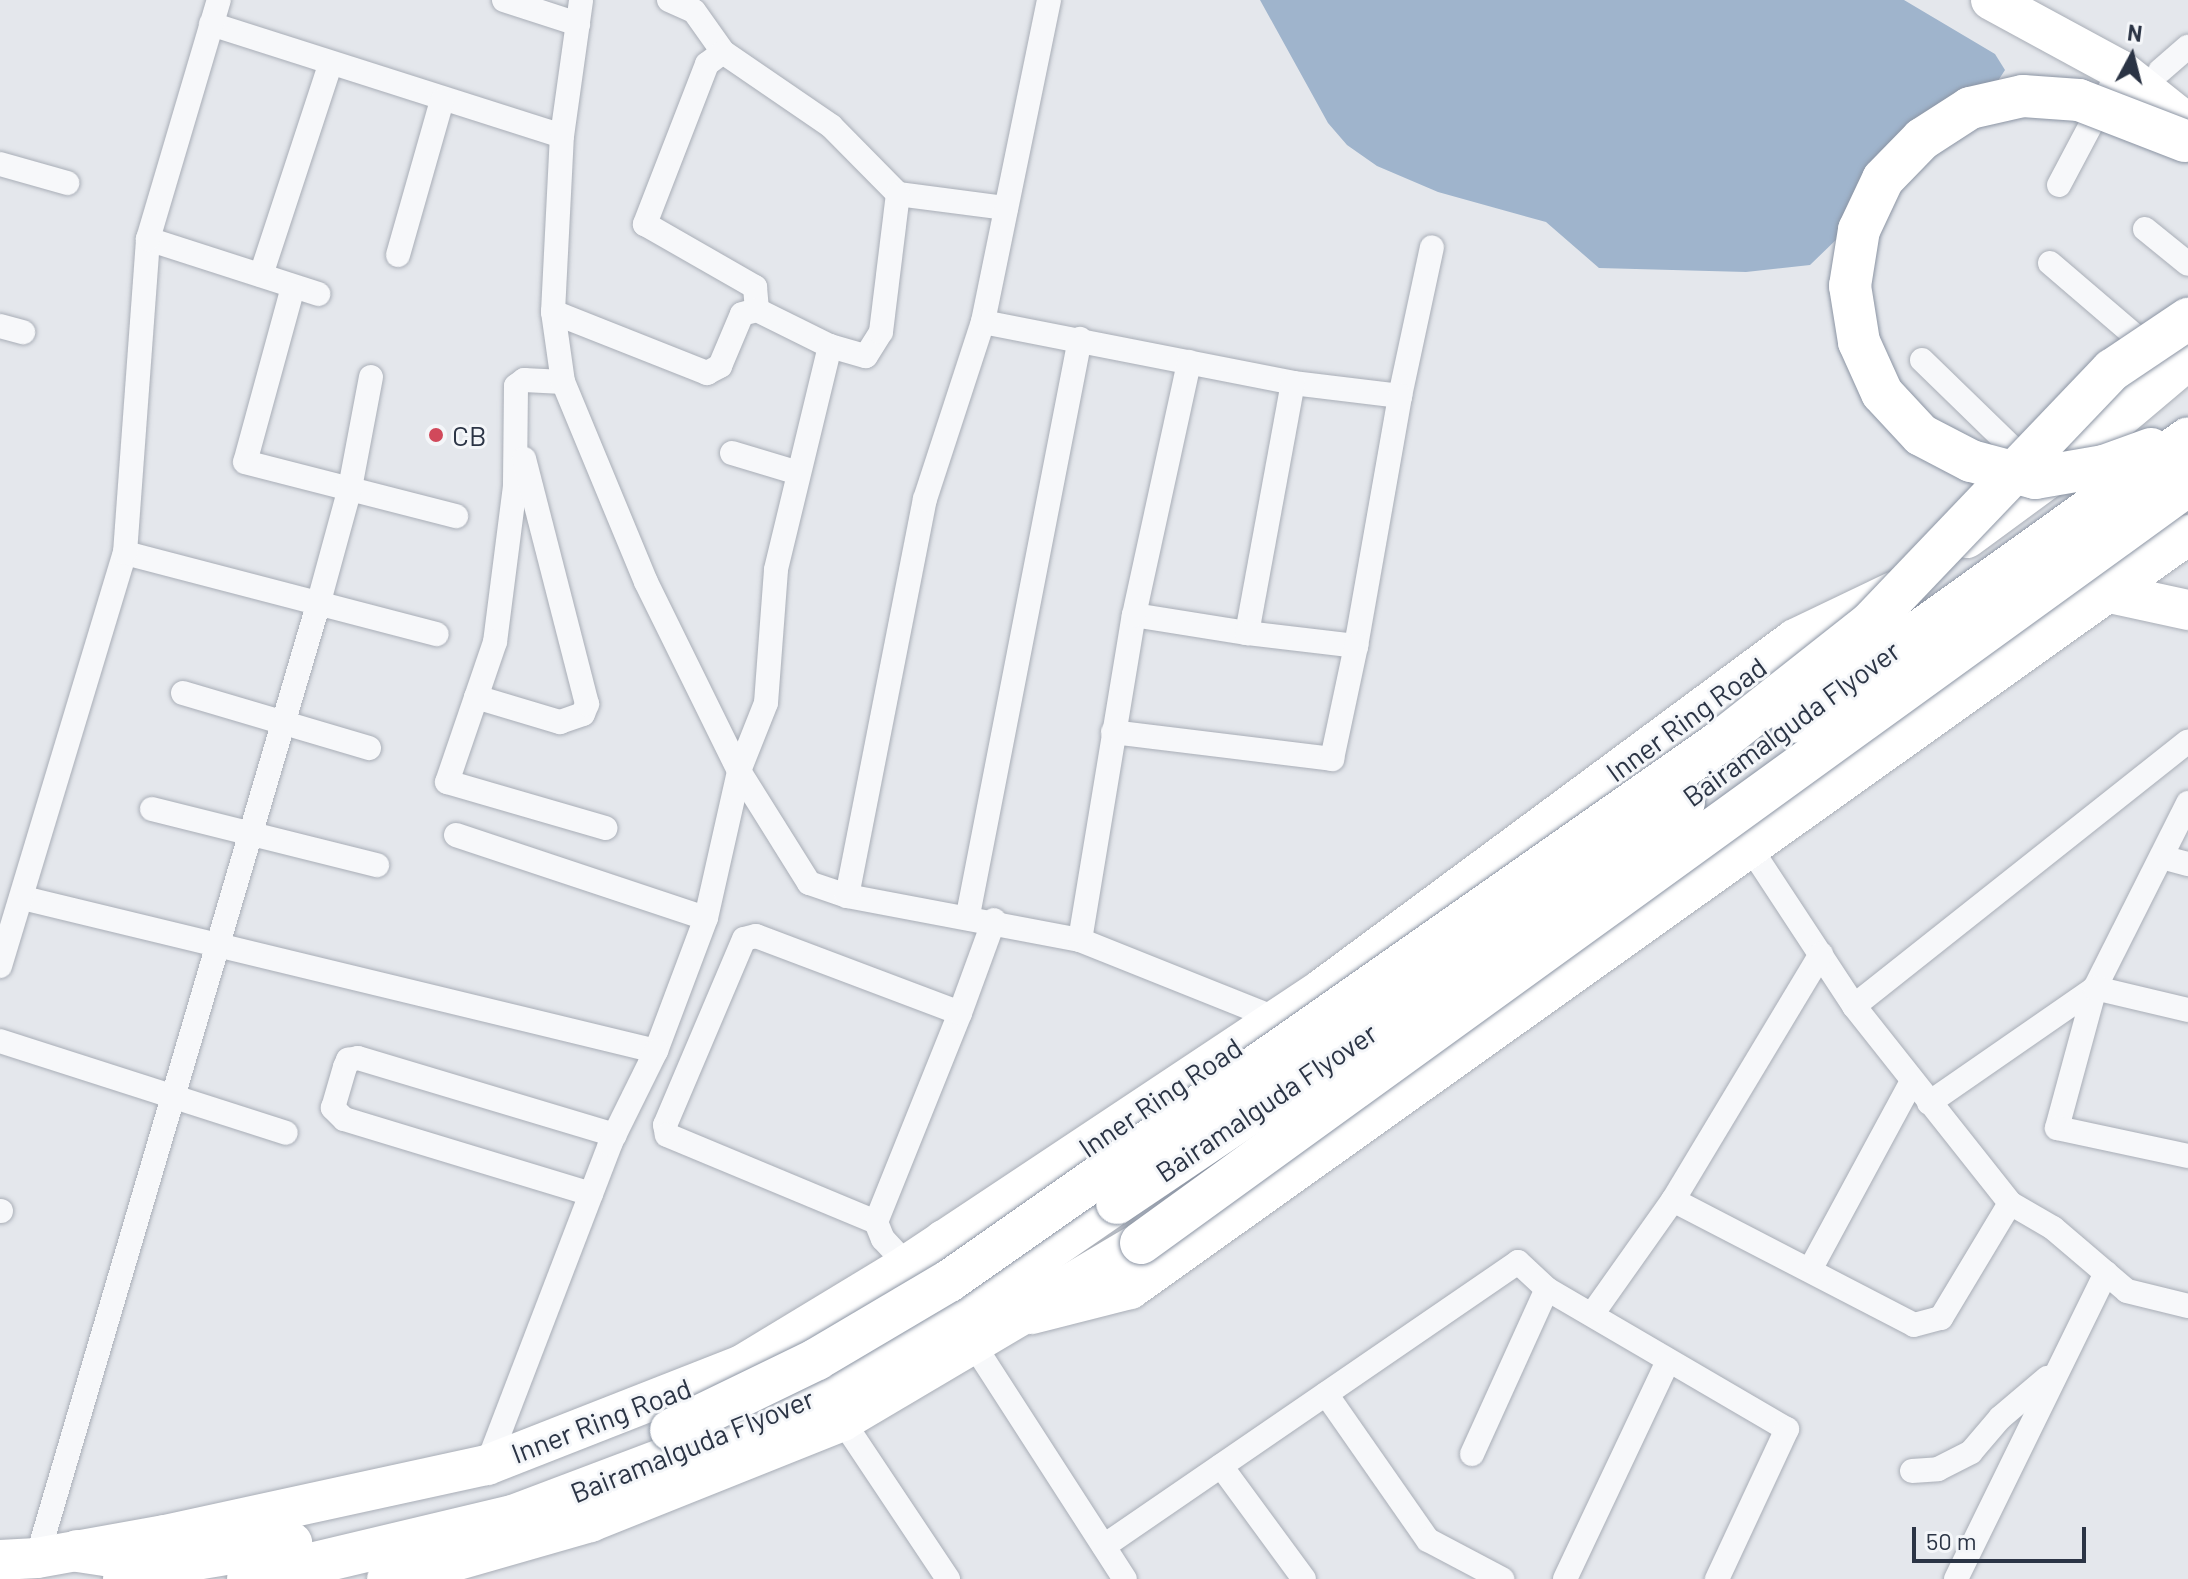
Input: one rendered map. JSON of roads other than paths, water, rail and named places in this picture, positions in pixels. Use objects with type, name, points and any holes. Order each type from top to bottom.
[{"type":"highway","points":[[2187,135],[2079,100],[2023,96],[1970,108],[1922,139],[1883,179],[1859,230],[1850,286],[1859,342],[1882,393],[1921,435],[1971,461],[2035,478],[2104,466],[2188,437]]},
{"type":"highway","points":[[124,1579],[166,1564],[429,1512],[671,1430],[817,1359],[949,1281],[1718,743],[1871,622],[2112,370],[2188,319]]},
{"type":"highway","name":"Bairamalguda Flyover","points":[[986,1320],[1117,1203],[1366,1035],[2188,437]]},
{"type":"highway","name":"Bairamalguda Flyover","points":[[248,1579],[513,1516],[799,1408],[1141,1243],[2188,485]]},
{"type":"highway","points":[[388,1579],[590,1521],[842,1420],[986,1320],[944,1241]]},
{"type":"highway","points":[[78,1551],[166,1564]]},
{"type":"main road","points":[[1991,0],[2120,70],[2187,135]]},
{"type":"main road","points":[[2049,0],[2133,49],[2179,70]]},
{"type":"main road","name":"Inner Ring Road","points":[[19,1559],[78,1551],[487,1465],[742,1365],[907,1265],[1278,1019],[1795,639],[1890,594],[2046,480],[2182,365]]},
{"type":"main road","points":[[986,1320],[1130,1289],[1962,700],[2105,592],[2188,535]]},
{"type":"main road","points":[[2105,592],[2188,610]]},
{"type":"main road","points":[[1890,594],[1962,700]]},
{"type":"street","points":[[0,966],[125,553],[148,239],[219,0]]},
{"type":"street","points":[[504,0],[580,12],[562,136],[553,312],[563,382],[646,582],[739,771],[809,883],[847,896],[968,915],[1080,940],[1278,1019]]},
{"type":"street","points":[[669,0],[694,11],[723,52],[831,126],[898,194],[1006,208]]},
{"type":"street","points":[[707,27],[713,0]]},
{"type":"street","points":[[847,896],[925,499],[983,322],[1049,0]]},
{"type":"street","points":[[211,24],[442,101],[562,136]]},
{"type":"street","points":[[723,52],[707,64],[645,224],[755,287],[757,310]]},
{"type":"street","points":[[261,275],[330,65]]},
{"type":"street","points":[[2059,185],[2120,70]]},
{"type":"street","points":[[398,255],[442,101]]},
{"type":"street","points":[[0,164],[67,183]]},
{"type":"street","points":[[553,312],[707,373],[720,366],[742,314],[757,310],[856,356],[875,348],[898,194]]},
{"type":"street","points":[[2145,229],[2188,264]]},
{"type":"street","points":[[148,239],[318,294]]},
{"type":"street","points":[[1113,732],[1332,759],[1356,646],[1400,396],[1432,247]]},
{"type":"street","points":[[2050,263],[2182,365]]},
{"type":"street","points":[[293,287],[245,462],[456,516]]},
{"type":"street","points":[[983,322],[1293,383],[1400,396]]},
{"type":"street","points":[[968,915],[1080,339]]},
{"type":"street","points":[[487,1465],[591,1194],[615,1135],[656,1051],[706,918],[739,771],[766,703],[776,570],[795,472],[830,346]]},
{"type":"street","points":[[1922,360],[2046,480]]},
{"type":"street","points":[[1080,940],[1134,615],[1189,362]]},
{"type":"street","points":[[19,1559],[175,1099],[350,488],[371,377]]},
{"type":"street","points":[[563,382],[519,382],[519,438],[495,642],[447,782],[605,828]]},
{"type":"street","points":[[1247,633],[1293,383]]},
{"type":"street","points":[[476,697],[560,722],[583,714],[587,704],[519,438]]},
{"type":"street","points":[[732,453],[795,472]]},
{"type":"street","points":[[125,553],[437,634]]},
{"type":"street","points":[[1134,615],[1356,646]]},
{"type":"street","points":[[183,693],[369,748]]},
{"type":"street","points":[[1854,1006],[2188,741]]},
{"type":"street","points":[[2188,803],[2176,861],[2132,910],[2095,988],[2057,1128],[2188,1156]]},
{"type":"street","points":[[152,809],[377,865]]},
{"type":"street","points":[[456,835],[706,918]]},
{"type":"street","points":[[1751,849],[1854,1006],[2010,1203],[2053,1228],[2127,1291],[2188,1306]]},
{"type":"street","points":[[23,898],[656,1051]]},
{"type":"street","points":[[907,1265],[883,1239],[876,1222],[994,920]]},
{"type":"street","points":[[876,1222],[667,1135],[665,1125],[744,939],[756,936],[960,1013]]},
{"type":"street","points":[[1593,1313],[1673,1200],[1821,954]]},
{"type":"street","points":[[1929,1103],[2095,988],[2188,1010]]},
{"type":"street","points":[[0,1041],[286,1133]]},
{"type":"street","points":[[591,1194],[344,1119],[333,1108],[345,1067],[348,1060],[358,1058],[615,1135]]},
{"type":"street","points":[[1811,1268],[1912,1081]]},
{"type":"street","points":[[1673,1200],[1811,1268],[1903,1322],[1934,1323],[2010,1203]]},
{"type":"street","points":[[1104,1546],[1518,1262],[1547,1289],[1593,1313],[1668,1361],[1787,1429],[1717,1579]]},
{"type":"street","points":[[1956,1579],[2106,1273]]},
{"type":"street","points":[[1472,1454],[1547,1289]]},
{"type":"street","points":[[986,1320],[1104,1546],[1125,1579]]},
{"type":"street","points":[[1565,1579],[1668,1361]]},
{"type":"street","points":[[1912,1471],[1938,1469],[1971,1452],[2012,1407],[2058,1369]]},
{"type":"street","points":[[1326,1394],[1428,1540],[1502,1579]]},
{"type":"street","points":[[842,1420],[948,1579]]},
{"type":"street","points":[[1221,1466],[1304,1579]]},
{"type":"water","points":[[1260,0],[1904,0],[1995,54],[2005,70],[1994,87],[1810,265],[1746,272],[1599,268],[1546,222],[1438,192],[1377,166],[1347,145],[1328,123]]},
{"type":"place","name":"CB","points":[[436,435]]}]
